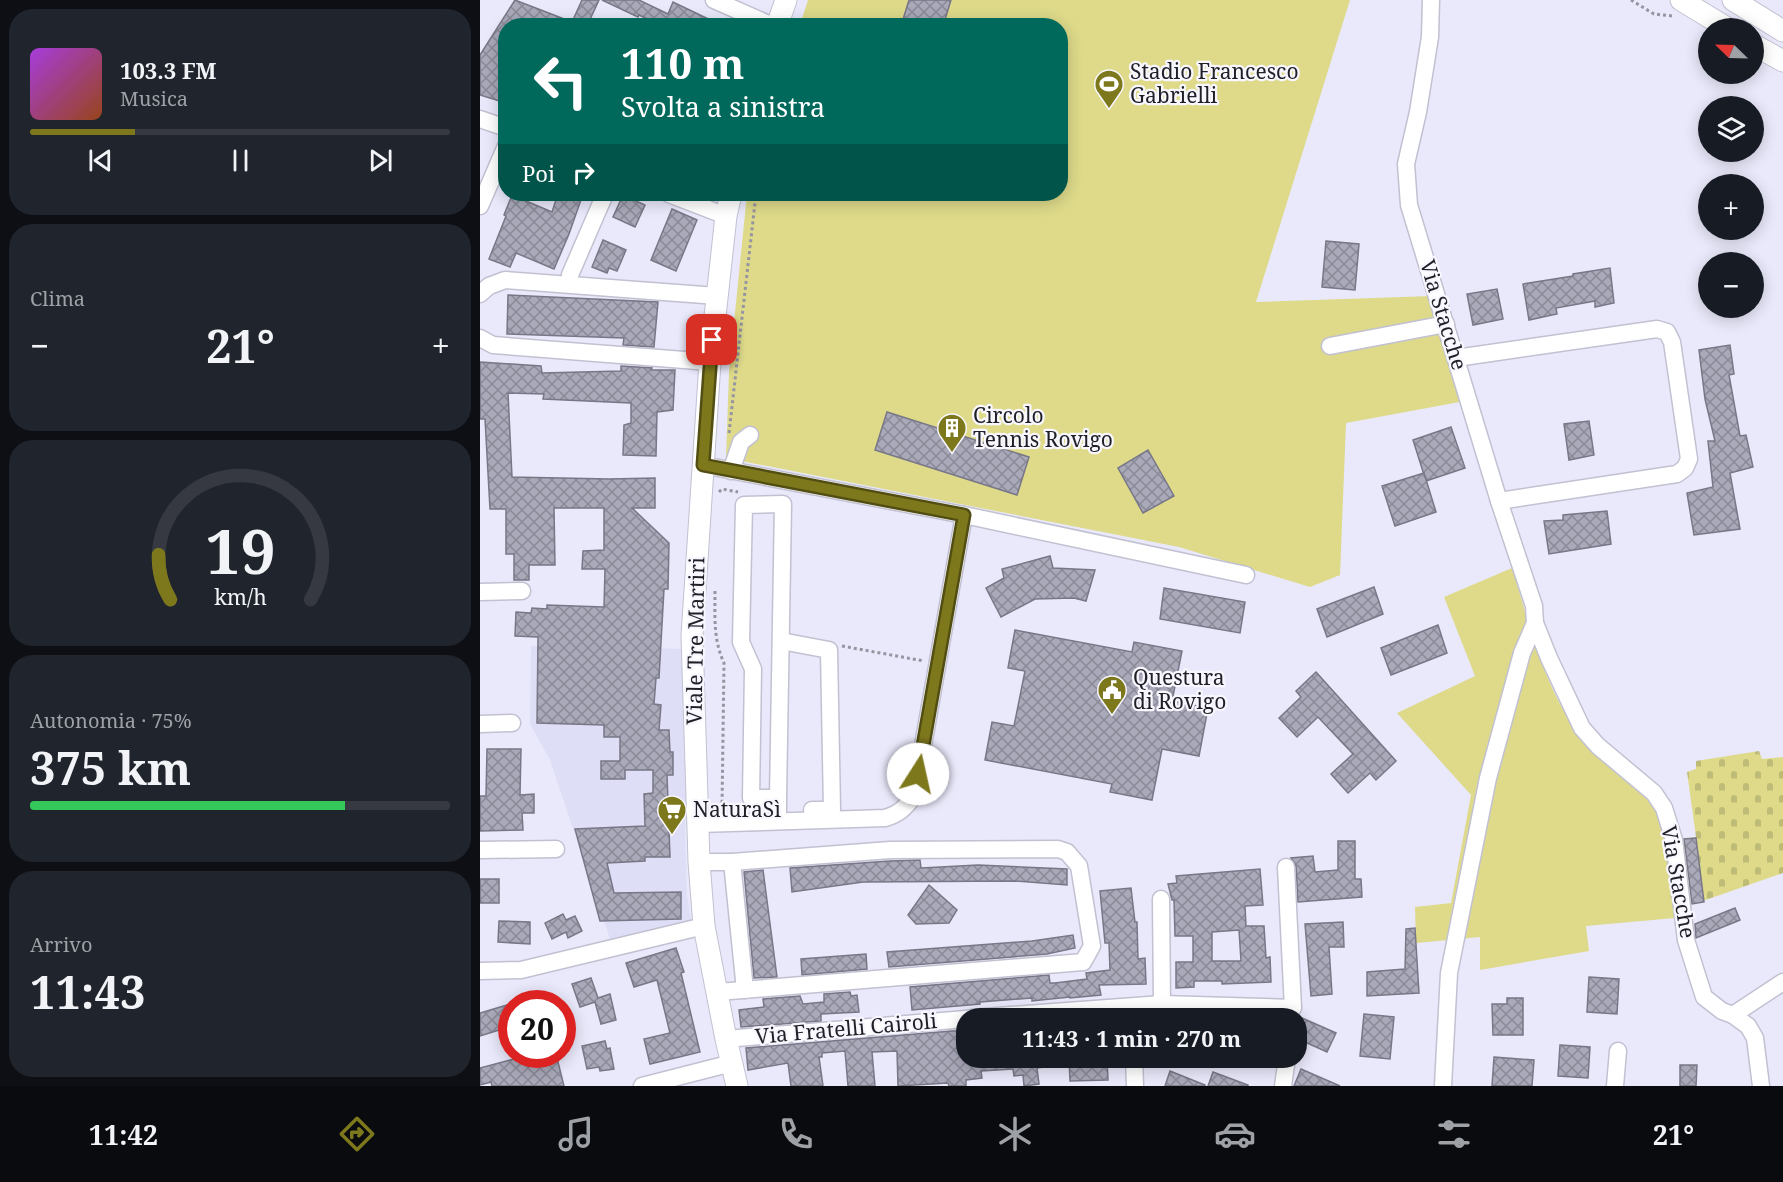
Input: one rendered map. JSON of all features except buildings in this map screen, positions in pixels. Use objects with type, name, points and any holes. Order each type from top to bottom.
[{"type":"main road","points":[[778,18],[786,0]]},
{"type":"main road","points":[[1733,0],[1783,31]]},
{"type":"main road","points":[[1680,6],[1706,18]]},
{"type":"main road","points":[[1764,51],[1783,61]]},
{"type":"main road","name":"Viale Tre Martiri","points":[[729,201],[710,362],[692,636],[699,862],[705,926],[737,1086]]},
{"type":"street","points":[[714,0],[756,18]]},
{"type":"street","name":"Via Stacche","points":[[1431,0],[1430,37],[1418,112],[1406,164],[1409,205],[1499,501],[1534,606],[1534,623],[1522,653],[1485,790],[1449,973],[1443,1086]]},
{"type":"street","points":[[480,118],[498,125]]},
{"type":"street","points":[[480,206],[498,164]]},
{"type":"street","points":[[570,275],[602,201]]},
{"type":"street","points":[[687,201],[726,216]]},
{"type":"street","points":[[480,294],[489,286],[505,280],[717,296]]},
{"type":"street","points":[[1330,346],[1446,324]]},
{"type":"street","points":[[1456,357],[1657,329],[1667,332],[1672,342],[1689,459],[1685,468],[1677,474],[1499,501]]},
{"type":"street","points":[[480,338],[493,345],[710,362]]},
{"type":"street","points":[[731,471],[741,442],[750,435]]},
{"type":"street","points":[[703,465],[964,515],[1246,575]]},
{"type":"street","points":[[769,504],[775,479]]},
{"type":"street","points":[[778,809],[783,504],[744,505],[741,642],[753,669],[752,798],[778,809],[885,818],[896,815],[904,809],[914,796],[964,515]]},
{"type":"street","points":[[480,592],[522,591]]},
{"type":"street","name":"Via Stacche","points":[[1534,623],[1582,728],[1598,746],[1654,793],[1664,808],[1674,840],[1686,940],[1704,996],[1722,1011],[1733,1015],[1748,1026],[1755,1038],[1761,1086]]},
{"type":"street","points":[[698,824],[778,809],[832,810],[829,650],[781,641]]},
{"type":"street","points":[[480,724],[512,723]]},
{"type":"street","points":[[480,850],[556,849]]},
{"type":"street","points":[[699,862],[732,862],[890,850],[1058,849],[1067,852],[1079,866],[1092,946],[1083,962],[718,992]]},
{"type":"street","points":[[732,862],[745,990]]},
{"type":"street","points":[[1286,867],[1293,1008]]},
{"type":"street","points":[[1161,899],[1162,1004]]},
{"type":"street","points":[[480,971],[521,970],[705,926]]},
{"type":"street","points":[[1733,1015],[1783,982]]},
{"type":"street","points":[[1148,1008],[1162,1004],[1220,1008]]},
{"type":"street","name":"Via Fratelli Cairoli","points":[[726,1039],[956,1020]]},
{"type":"street","points":[[1616,1086],[1618,1051]]},
{"type":"street","points":[[642,1086],[732,1064]]},
{"type":"street","points":[[1134,1068],[1135,1086]]},
{"type":"street","points":[[1283,1086],[1286,1068]]},
{"type":"path","points":[[1631,0],[1654,14],[1664,16],[1674,16],[1680,6]]},
{"type":"path","points":[[829,650],[841,646],[937,664]]},
{"type":"shaded area","points":[[531,646],[691,649],[685,831],[687,895],[691,920],[611,942],[550,760],[530,724]]},
{"type":"green space","points":[[808,0],[1350,0],[1256,302],[1432,296],[1465,401],[1346,423],[1340,575],[1310,587],[1179,547],[726,458],[729,372],[746,201],[1068,201],[1068,18],[802,18]]},
{"type":"green space","points":[[1512,568],[1542,664],[1568,718],[1586,745],[1641,792],[1656,810],[1668,847],[1675,918],[1586,926],[1589,951],[1480,970],[1480,937],[1416,943],[1415,907],[1451,903],[1471,795],[1397,713],[1475,676],[1444,597]]},
{"type":"green space","points":[[1759,751],[1762,759],[1783,757],[1783,873],[1686,905],[1677,840],[1696,837],[1687,772],[1696,769],[1696,761]]},
{"type":"place","name":"Stadio Francesco Gabrielli","points":[[1109,110]]},
{"type":"place","name":"Circolo Tennis Rovigo","points":[[952,454]]},
{"type":"place","name":"Questura di Rovigo","points":[[1112,716]]},
{"type":"place","name":"NaturaSì","points":[[672,836]]},
{"type":"route","points":[[712,340],[703,465],[964,515],[918,774]]}]
